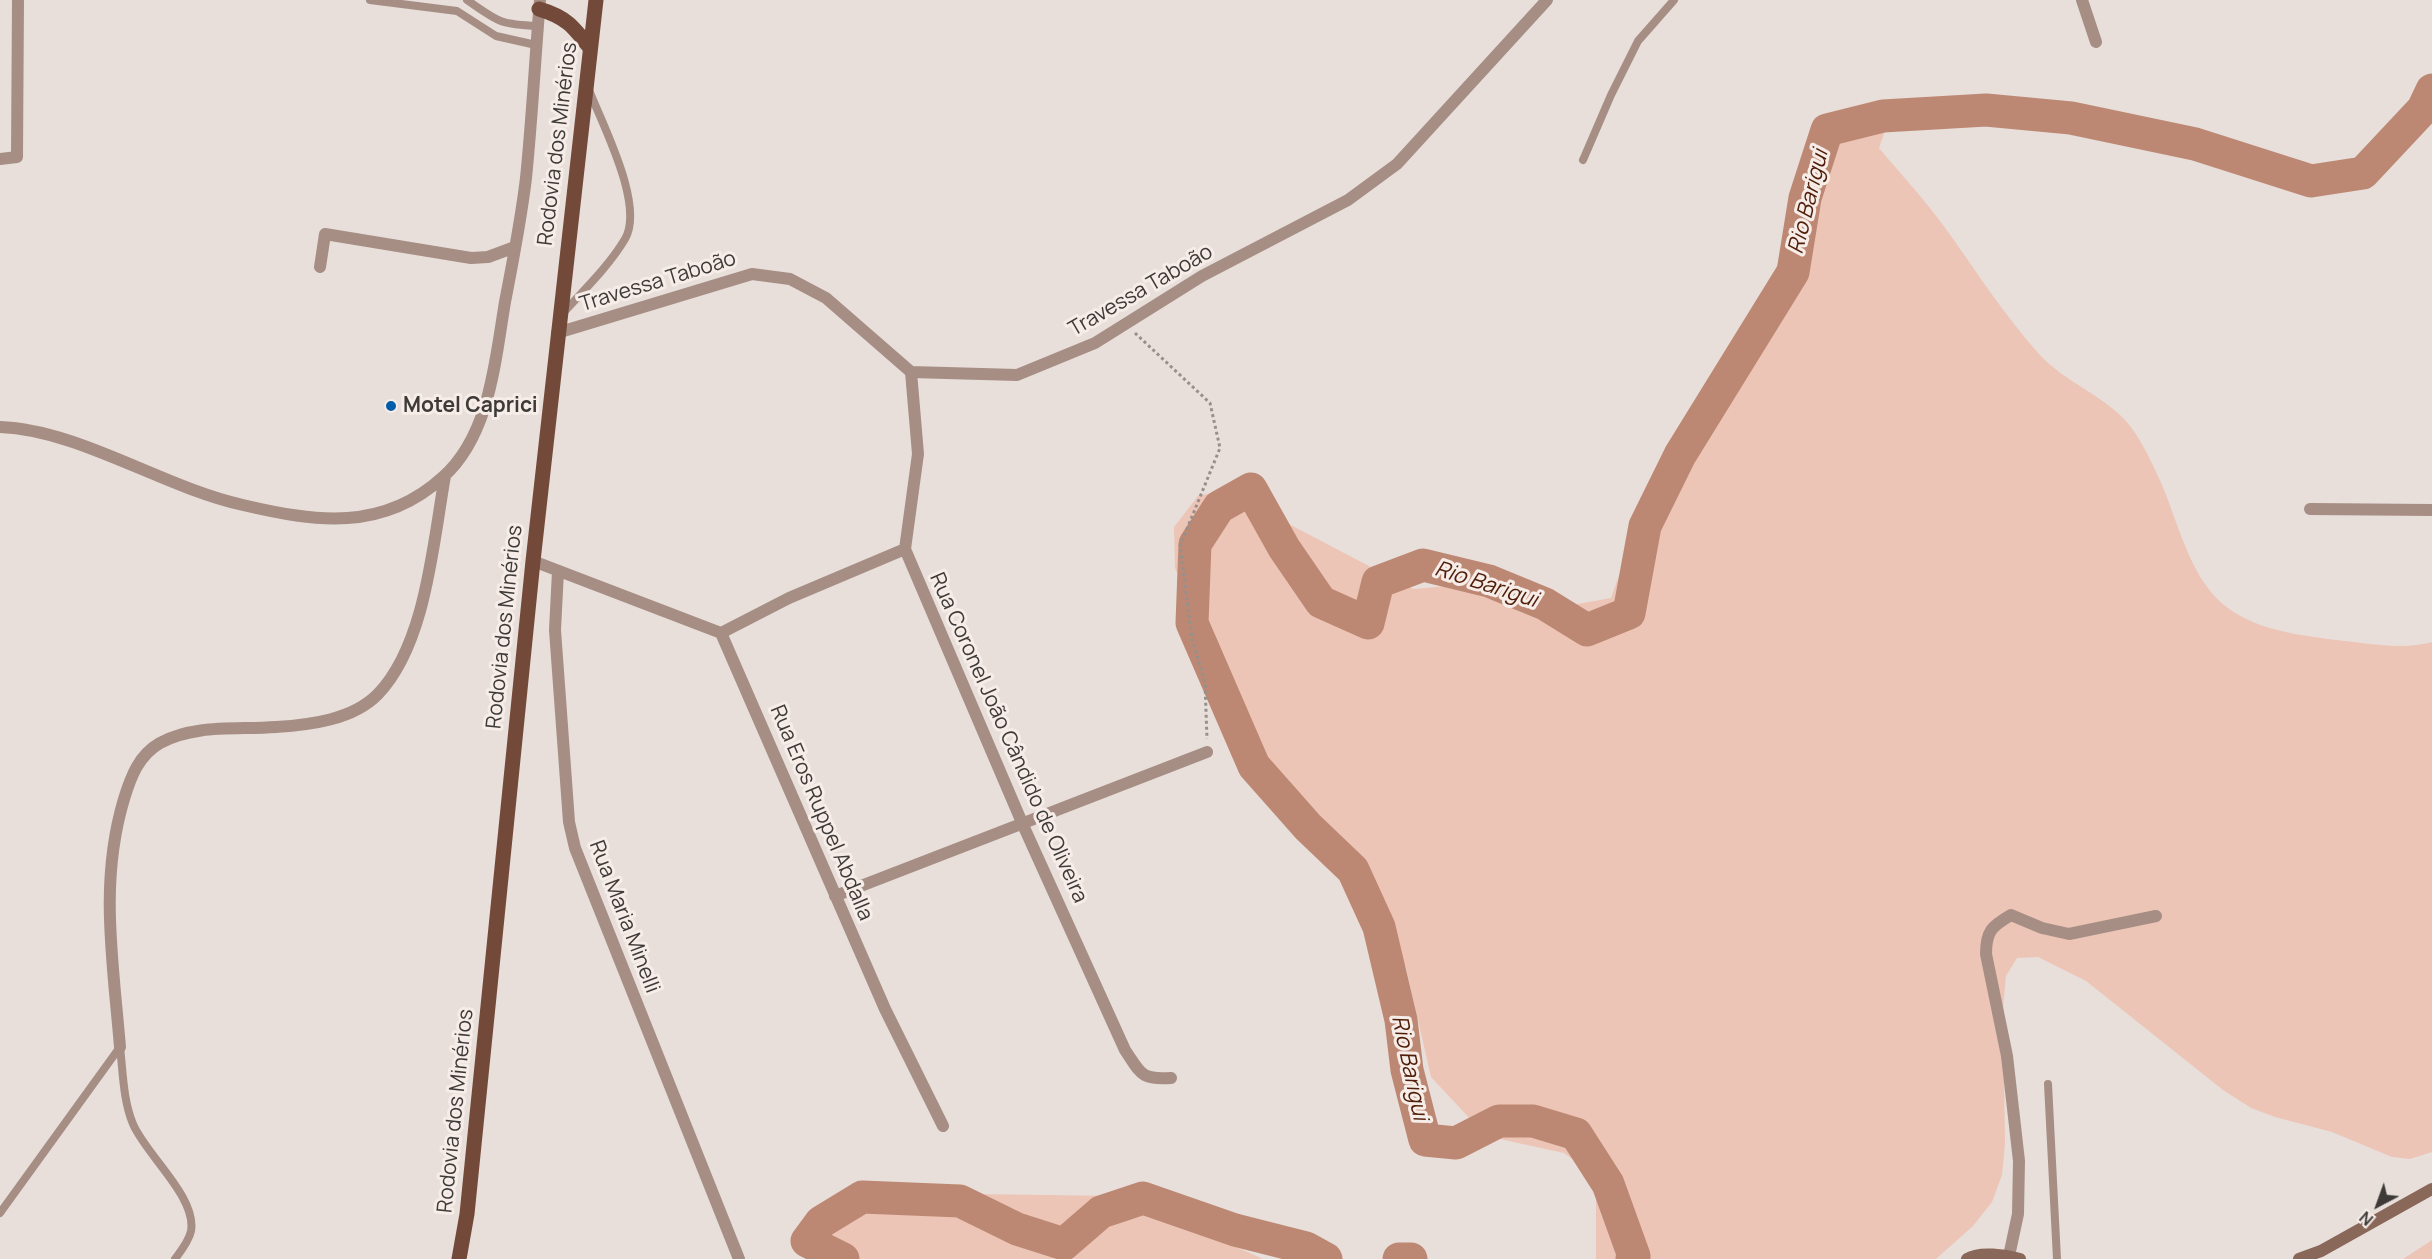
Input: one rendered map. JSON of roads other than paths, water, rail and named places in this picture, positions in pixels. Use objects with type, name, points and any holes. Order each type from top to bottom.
[{"type":"main road","name":"Rodovia dos Minérios","points":[[459,1259],[467,1214],[533,561],[596,0]]},
{"type":"main road","points":[[539,4],[573,26],[590,48]]},
{"type":"main road","points":[[2299,1259],[2321,1251],[2432,1189]]},
{"type":"main road","points":[[1966,1259],[1972,1256],[2014,1257]]},
{"type":"street","points":[[0,159],[17,157],[18,0]]},
{"type":"street","name":"Travessa Taboão","points":[[558,326],[752,274],[790,279],[826,298],[911,372],[1017,375],[1095,344],[1202,276],[1348,200],[1397,164],[1547,0]]},
{"type":"street","points":[[2082,0],[2096,42]]},
{"type":"street","points":[[0,427],[43,432],[222,500],[337,521],[381,512],[424,492],[445,476],[472,437],[483,410],[492,376],[526,178],[539,4]]},
{"type":"street","points":[[320,267],[325,234],[471,258],[488,257],[515,247]]},
{"type":"street","points":[[533,561],[721,633],[789,598],[905,549],[918,454],[911,372]]},
{"type":"street","points":[[120,1047],[109,909],[109,877],[117,825],[133,771],[144,756],[159,744],[179,735],[200,730],[298,726],[329,719],[356,709],[376,697],[392,678],[404,658],[414,631],[445,476]]},
{"type":"street","points":[[2310,509],[2432,510]]},
{"type":"street","name":"Rua Coronel João Cândido de Oliveira","points":[[905,549],[1023,825],[1125,1050],[1139,1072],[1151,1079],[1171,1078]]},
{"type":"street","name":"Rua Maria Minelli","points":[[558,571],[555,630],[570,822],[575,848],[739,1259]]},
{"type":"street","name":"Rua Eros Ruppel Abdalla","points":[[721,633],[885,1010],[943,1126]]},
{"type":"street","points":[[835,897],[1207,753]]},
{"type":"street","points":[[2014,1257],[2019,1161],[2007,1056],[1986,954],[1986,938],[1995,925],[2011,915],[2042,928],[2069,934],[2156,916]]},
{"type":"lane","points":[[369,0],[457,11],[496,36],[536,45]]},
{"type":"lane","points":[[467,0],[487,16],[505,25],[538,26]]},
{"type":"lane","points":[[1583,160],[1611,95],[1638,42],[1674,0]]},
{"type":"lane","points":[[558,326],[627,237],[631,210],[627,187],[586,83]]},
{"type":"lane","points":[[0,1213],[120,1047]]},
{"type":"lane","points":[[120,1047],[133,1123],[145,1146],[180,1192],[190,1215],[191,1232],[175,1259]]},
{"type":"lane","points":[[2048,1084],[2057,1259]]},
{"type":"waterway","name":"Rio Barigui","points":[[1632,1259],[1634,1256],[1608,1184],[1576,1134],[1533,1121],[1499,1121],[1456,1143],[1425,1140],[1407,1070],[1401,1020],[1379,927],[1353,870],[1308,827],[1254,766],[1192,623],[1195,544],[1219,507],[1251,489],[1284,548],[1321,602],[1368,623],[1378,582],[1423,565],[1489,581],[1545,604],[1587,630],[1629,613],[1645,526],[1680,455],[1793,272],[1805,198],[1827,130],[1883,116],[1986,110],[2071,118],[2195,144],[2311,181],[2363,173],[2423,109],[2432,90]]},
{"type":"waterway","name":"Rio Barigui","points":[[843,1259],[807,1241],[821,1222],[862,1197],[960,1201],[1017,1229],[1064,1244],[1101,1212],[1143,1198],[1235,1230],[1306,1248],[1326,1259]]},
{"type":"waterway","name":"Rio Barigui","points":[[1399,1259],[1411,1259]]},
{"type":"place","name":"Motel Caprici","points":[[391,406]]}]
